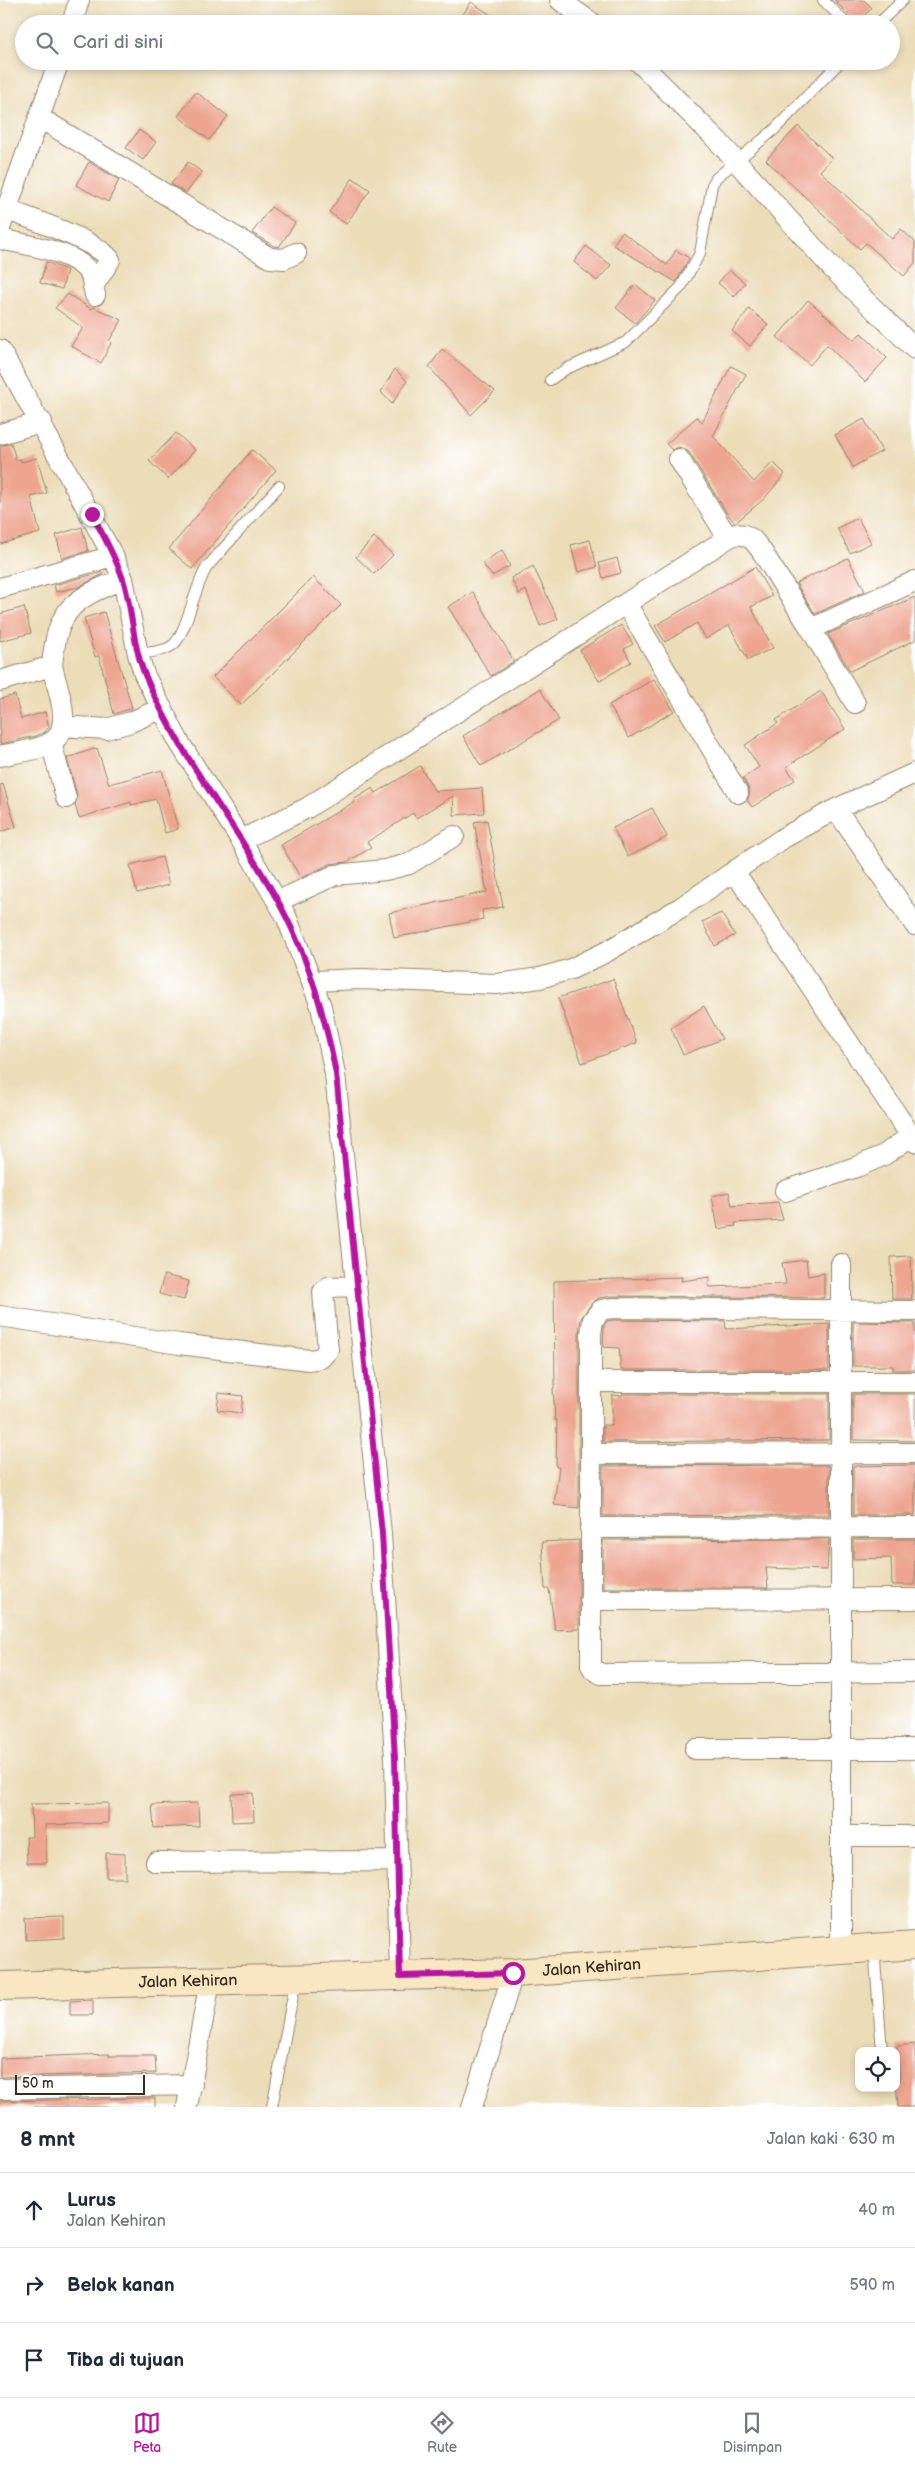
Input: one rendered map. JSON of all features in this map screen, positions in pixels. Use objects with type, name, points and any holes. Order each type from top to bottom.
[{"type":"street","points":[[75,15],[79,0]]},
{"type":"street","points":[[560,0],[581,15]]},
{"type":"street","points":[[0,239],[64,255],[75,260],[86,268],[91,277],[94,292],[110,260],[108,256],[89,244],[55,228],[3,219],[56,70]]},
{"type":"street","points":[[647,70],[698,120],[832,268],[915,350]]},
{"type":"street","points":[[40,118],[270,258],[284,259],[296,253]]},
{"type":"street","points":[[2,356],[42,422],[113,556],[123,579],[145,653],[144,674],[178,742],[252,835],[289,896],[295,935],[313,981],[329,1036],[336,1074],[355,1286],[367,1378],[382,1534],[393,1705],[400,1976]]},
{"type":"street","points":[[0,434],[42,422]]},
{"type":"street","points":[[679,459],[728,538]]},
{"type":"street","points":[[252,835],[307,808],[736,534],[752,539],[811,629],[855,703]]},
{"type":"street","points":[[0,588],[113,556]]},
{"type":"street","points":[[0,756],[51,742],[57,738],[64,716],[52,666],[54,645],[66,612],[81,598],[123,579]]},
{"type":"street","points":[[811,629],[915,582]]},
{"type":"street","points":[[626,605],[738,793]]},
{"type":"street","points":[[0,681],[52,666]]},
{"type":"street","points":[[62,726],[106,728],[131,722],[162,708]]},
{"type":"street","points":[[51,742],[66,798]]},
{"type":"street","points":[[313,981],[360,979],[497,984],[540,978],[572,969],[606,952],[680,908],[785,837],[836,809],[915,773]]},
{"type":"street","points":[[836,809],[915,925]]},
{"type":"street","points":[[289,896],[335,875],[386,870],[409,864],[454,836]]},
{"type":"street","points":[[734,871],[913,1139],[859,1166],[785,1191]]},
{"type":"street","points":[[840,1950],[843,1452],[842,1264]]},
{"type":"street","points":[[0,1316],[179,1344],[309,1360],[321,1358],[328,1350],[322,1292],[328,1287],[355,1286]]},
{"type":"street","points":[[915,1311],[622,1308],[601,1310],[593,1320],[591,1334],[590,1528],[590,1665],[601,1674],[915,1672]]},
{"type":"street","points":[[591,1382],[915,1382]]},
{"type":"street","points":[[591,1454],[915,1453]]},
{"type":"street","points":[[590,1528],[915,1527]]},
{"type":"street","points":[[590,1600],[915,1599]]},
{"type":"street","points":[[695,1749],[915,1750]]},
{"type":"street","points":[[841,1836],[915,1836]]},
{"type":"street","points":[[156,1862],[397,1861]]},
{"type":"street","name":"Jalan Kehiran","points":[[0,1986],[513,1973],[915,1944]]},
{"type":"street","points":[[472,2107],[513,1973]]},
{"type":"street","points":[[187,2107],[210,1981]]},
{"type":"street","points":[[0,2089],[192,2085]]},
{"type":"lane","points":[[823,0],[838,15]]},
{"type":"lane","points":[[887,15],[903,0]]},
{"type":"lane","points":[[550,380],[566,369],[626,342],[681,287],[700,253],[712,185],[716,178],[774,130],[832,70]]},
{"type":"lane","points":[[145,653],[165,649],[175,643],[182,630],[199,582],[208,567],[279,486]]},
{"type":"lane","points":[[874,1947],[882,2047]]},
{"type":"lane","points":[[272,2107],[296,1978]]},
{"type":"building","points":[[834,0],[864,0],[872,8],[865,15],[849,15]]},
{"type":"building","points":[[471,2],[491,15],[463,15]]},
{"type":"building","points":[[196,92],[228,116],[209,140],[178,116]]},
{"type":"building","points":[[798,126],[832,158],[820,171],[892,239],[901,229],[915,242],[915,263],[904,276],[866,243],[860,249],[766,160]]},
{"type":"building","points":[[139,130],[156,142],[143,160],[126,148]]},
{"type":"building","points":[[89,162],[119,180],[108,202],[76,185]]},
{"type":"building","points":[[188,162],[202,172],[186,193],[171,184]]},
{"type":"building","points":[[353,178],[370,190],[346,224],[329,212]]},
{"type":"building","points":[[271,207],[295,223],[279,247],[252,233]]},
{"type":"building","points":[[622,232],[667,265],[676,250],[689,258],[676,282],[613,245]]},
{"type":"building","points":[[586,246],[611,265],[597,281],[574,262]]},
{"type":"building","points":[[46,262],[67,270],[62,289],[40,283]]},
{"type":"building","points":[[729,270],[745,283],[734,297],[718,283]]},
{"type":"building","points":[[635,284],[655,300],[635,323],[616,308]]},
{"type":"building","points":[[68,294],[91,309],[93,307],[122,320],[109,341],[111,343],[101,363],[71,346],[83,328],[55,308]]},
{"type":"building","points":[[808,300],[854,340],[861,333],[887,358],[865,382],[827,345],[810,365],[777,337]]},
{"type":"building","points":[[749,309],[768,324],[750,346],[732,331]]},
{"type":"building","points":[[442,349],[495,391],[471,415],[429,367]]},
{"type":"building","points":[[731,366],[746,374],[713,436],[754,482],[773,462],[785,474],[764,499],[735,523],[726,512],[689,452],[679,447],[672,450],[666,444],[697,417],[702,422]]},
{"type":"building","points":[[395,369],[407,381],[392,404],[381,392]]},
{"type":"building","points":[[864,419],[882,451],[853,467],[835,435]]},
{"type":"building","points":[[176,433],[195,450],[168,479],[149,461]]},
{"type":"building","points":[[11,443],[16,460],[21,459],[21,462],[37,458],[47,493],[31,497],[40,533],[0,544],[0,446]]},
{"type":"building","points":[[252,450],[276,470],[192,569],[169,549]]},
{"type":"building","points":[[858,518],[871,543],[850,553],[837,528]]},
{"type":"building","points":[[82,527],[88,551],[62,558],[56,535]]},
{"type":"building","points":[[374,537],[393,555],[374,574],[356,557]]},
{"type":"building","points":[[590,540],[597,567],[578,572],[571,545]]},
{"type":"building","points":[[502,550],[510,566],[492,576],[482,563]]},
{"type":"building","points":[[617,558],[621,573],[603,578],[599,563]]},
{"type":"building","points":[[848,558],[865,591],[815,614],[796,583]]},
{"type":"building","points":[[533,566],[558,619],[540,626],[526,590],[519,594],[511,578]]},
{"type":"building","points":[[755,567],[772,596],[751,607],[773,648],[748,660],[729,625],[706,639],[697,623],[665,642],[655,626]]},
{"type":"building","points":[[102,572],[103,574],[79,587],[56,592],[54,585]]},
{"type":"building","points":[[313,577],[341,605],[241,705],[213,677]]},
{"type":"building","points":[[473,592],[514,661],[491,676],[448,607]]},
{"type":"building","points":[[915,597],[915,640],[850,671],[828,634]]},
{"type":"building","points":[[24,607],[31,633],[0,641],[0,614]]},
{"type":"building","points":[[104,612],[132,708],[114,714],[99,656],[95,657],[84,618]]},
{"type":"building","points":[[621,625],[633,644],[624,649],[631,662],[599,681],[580,650]]},
{"type":"building","points":[[654,679],[674,711],[629,738],[609,705]]},
{"type":"building","points":[[540,689],[559,720],[481,766],[463,736]]},
{"type":"building","points":[[821,691],[845,729],[786,767],[795,780],[752,807],[747,800],[750,793],[743,778],[759,767],[745,745],[778,723],[776,720]]},
{"type":"building","points":[[15,695],[21,719],[45,712],[49,727],[45,732],[36,736],[0,744],[0,699]]},
{"type":"building","points":[[97,748],[109,784],[162,770],[178,829],[165,833],[156,799],[131,805],[131,802],[79,818],[75,805],[77,795],[67,758]]},
{"type":"building","points":[[420,766],[435,791],[482,788],[484,813],[454,815],[453,796],[416,818],[413,813],[367,842],[371,848],[347,862],[330,864],[301,878],[281,845],[354,802],[353,800],[373,788],[376,793]]},
{"type":"building","points":[[3,784],[16,827],[0,832],[0,785]]},
{"type":"building","points":[[652,808],[667,837],[628,857],[613,828]]},
{"type":"building","points":[[487,820],[503,907],[482,910],[483,919],[394,938],[389,913],[487,892],[474,822]]},
{"type":"building","points":[[162,857],[169,885],[137,893],[130,865]]},
{"type":"building","points":[[721,913],[735,935],[715,946],[702,922]]},
{"type":"building","points":[[613,979],[637,1043],[582,1063],[558,998]]},
{"type":"building","points":[[704,1006],[722,1039],[683,1055],[671,1028]]},
{"type":"building","points":[[729,1192],[732,1206],[778,1202],[783,1220],[735,1223],[736,1226],[718,1229],[712,1196]]},
{"type":"building","points":[[911,1256],[912,1299],[892,1299],[891,1257]]},
{"type":"building","points":[[806,1260],[808,1276],[824,1273],[824,1298],[613,1296],[599,1298],[592,1303],[581,1318],[579,1334],[579,1508],[554,1505],[559,1467],[556,1467],[557,1420],[555,1420],[553,1388],[555,1387],[554,1281],[682,1277],[681,1281],[710,1277],[709,1287],[786,1284],[782,1263]]},
{"type":"building","points":[[164,1275],[189,1281],[184,1300],[159,1294]]},
{"type":"building","points":[[607,1321],[725,1321],[726,1329],[829,1324],[829,1370],[621,1370],[619,1348],[603,1347],[604,1325]]},
{"type":"building","points":[[853,1322],[915,1323],[915,1370],[893,1370],[893,1366],[853,1366]]},
{"type":"building","points":[[219,1393],[243,1396],[241,1413],[217,1410]]},
{"type":"building","points":[[622,1394],[829,1394],[829,1440],[603,1442],[603,1425],[612,1425],[612,1395],[622,1396]]},
{"type":"building","points":[[853,1394],[915,1394],[915,1441],[853,1440]]},
{"type":"building","points":[[915,1465],[915,1515],[853,1515],[853,1466]]},
{"type":"building","points":[[603,1466],[829,1466],[829,1515],[603,1516]]},
{"type":"building","points":[[829,1539],[827,1570],[766,1568],[768,1588],[603,1588],[603,1540]]},
{"type":"building","points":[[853,1539],[915,1539],[915,1585],[892,1585],[891,1558],[853,1559]]},
{"type":"building","points":[[579,1540],[579,1629],[555,1630],[549,1589],[545,1589],[542,1542]]},
{"type":"building","points":[[253,1793],[254,1821],[232,1822],[231,1794]]},
{"type":"building","points":[[108,1803],[108,1823],[45,1825],[47,1863],[27,1863],[26,1837],[32,1837],[31,1804]]},
{"type":"building","points":[[198,1803],[199,1826],[154,1828],[152,1805]]},
{"type":"building","points":[[106,1853],[125,1854],[125,1878],[106,1878]]},
{"type":"building","points":[[64,1917],[64,1938],[26,1940],[25,1918]]},
{"type":"building","points":[[93,2000],[93,2015],[70,2015],[70,2001]]},
{"type":"building","points":[[915,2044],[915,2107],[898,2107],[897,2092],[900,2092],[900,2047],[897,2046]]},
{"type":"building","points":[[109,2054],[109,2056],[155,2056],[156,2073],[0,2077],[0,2058]]},
{"type":"building","points":[[155,2098],[155,2107],[0,2107],[0,2101]]},
{"type":"route","points":[[92,514],[123,579],[138,654],[144,674],[178,742],[241,840],[286,916],[313,981],[329,1036],[336,1074],[355,1286],[367,1378],[382,1534],[393,1705],[400,1976],[513,1973]]}]
